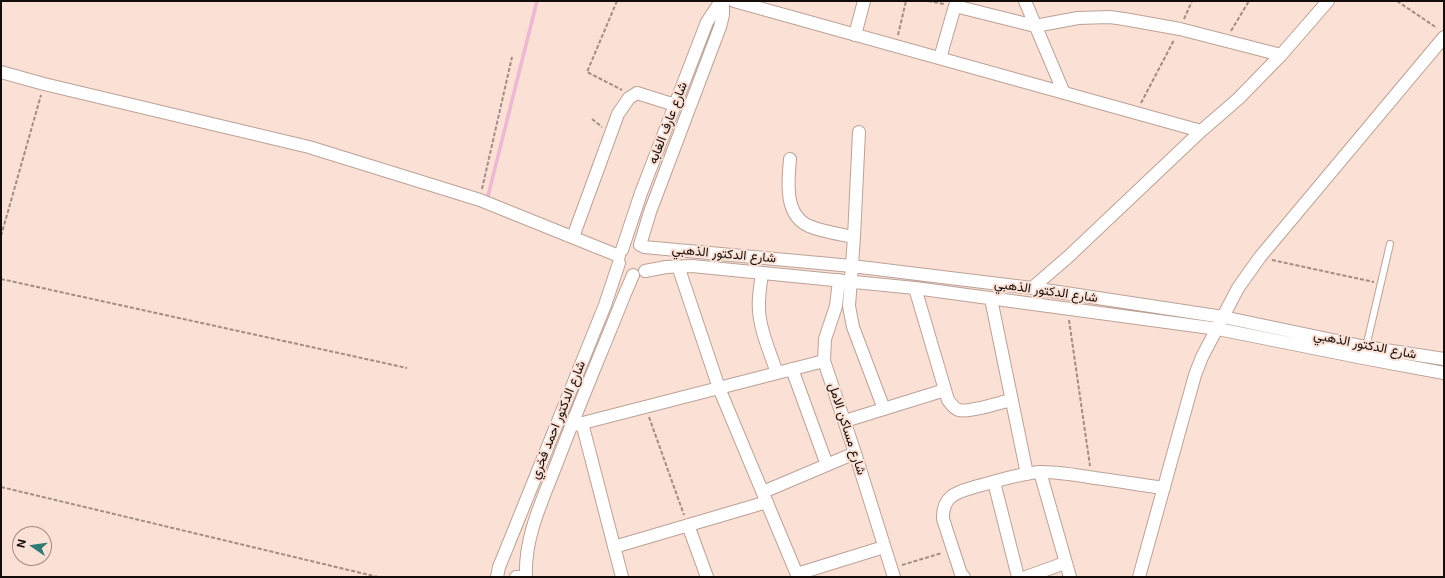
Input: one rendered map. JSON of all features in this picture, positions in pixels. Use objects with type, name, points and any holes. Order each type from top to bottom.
[{"type":"street","name":"شارع عارف الغابه","points":[[620,256],[641,193],[707,22],[722,1]]},
{"type":"street","name":"شارع عارف الغابه","points":[[642,246],[654,202],[720,27],[723,15],[722,1]]},
{"type":"street","points":[[734,1],[1201,131]]},
{"type":"street","points":[[855,35],[864,1]]},
{"type":"street","points":[[1025,1],[1064,93]]},
{"type":"street","points":[[1032,288],[1068,257],[1201,131],[1238,99],[1281,55],[1328,1]]},
{"type":"street","points":[[940,58],[955,6],[1035,26],[1078,18],[1110,17],[1180,29],[1281,55]]},
{"type":"street","points":[[1139,577],[1195,376],[1202,357],[1218,329],[1238,288],[1260,257],[1444,37]]},
{"type":"street","points":[[1,72],[44,84],[309,147],[480,200],[620,256]]},
{"type":"street","points":[[574,237],[610,133],[624,104],[632,96],[637,93],[641,93],[675,105]]},
{"type":"street","points":[[859,132],[852,266],[845,281],[850,317],[884,409]]},
{"type":"street","points":[[790,159],[788,189],[790,200],[797,216],[802,222],[816,229],[854,237]]},
{"type":"street","points":[[633,244],[642,246],[650,256],[650,262],[639,273],[627,273],[622,269],[620,256],[627,245],[633,244]]},
{"type":"street","name":"شارع الدكتور الذهبي","points":[[642,246],[852,266],[1032,288],[1224,317],[1366,347],[1444,359]]},
{"type":"street","name":"شارع الدكتور احمد فخري","points":[[497,577],[498,567],[605,305],[620,256]]},
{"type":"street","points":[[678,266],[719,388],[798,575],[884,546]]},
{"type":"street","name":"شارع الدكتور الذهبي","points":[[639,273],[678,266],[915,288],[1218,329],[1363,358],[1444,372]]},
{"type":"street","name":"شارع الدكتور احمد فخري","points":[[526,577],[526,563],[532,530],[577,425],[624,296],[639,273]]},
{"type":"street","points":[[762,273],[759,296],[760,319],[763,334],[777,373]]},
{"type":"street","name":"شارع مساكن الامل","points":[[845,281],[825,339],[824,361],[855,453],[892,572]]},
{"type":"street","points":[[915,288],[948,400],[952,407],[959,410],[967,410],[1012,400]]},
{"type":"street","points":[[991,299],[1027,474]]},
{"type":"street","points":[[622,577],[577,425],[824,361]]},
{"type":"street","points":[[792,369],[827,465]]},
{"type":"street","points":[[844,421],[945,390]]},
{"type":"street","points":[[614,547],[688,525],[765,497],[827,465],[855,453]]},
{"type":"street","points":[[964,577],[961,574],[943,519],[945,505],[948,499],[954,494],[994,482],[1040,472],[1068,474],[1164,488]]},
{"type":"street","points":[[1040,472],[1070,577]]},
{"type":"street","points":[[994,482],[1018,577]]},
{"type":"street","points":[[688,525],[707,577]]},
{"type":"street","points":[[1026,577],[1065,563]]},
{"type":"street","points":[[516,577],[526,577]]},
{"type":"lane","points":[[1366,347],[1390,244]]},
{"type":"path","points":[[617,1],[587,72],[632,96]]},
{"type":"path","points":[[895,46],[906,1]]},
{"type":"path","points":[[928,1],[955,6]]},
{"type":"path","points":[[1136,113],[1180,29],[1192,1]]},
{"type":"path","points":[[1225,40],[1249,1]]},
{"type":"path","points":[[1396,1],[1435,26]]},
{"type":"path","points":[[480,200],[512,57]]},
{"type":"path","points":[[1,236],[44,84]]},
{"type":"path","points":[[1260,257],[1381,283]]},
{"type":"path","points":[[1,280],[407,368]]},
{"type":"path","points":[[1068,309],[1091,477]]},
{"type":"path","points":[[645,407],[688,525]]},
{"type":"path","points":[[1,486],[378,577]]},
{"type":"path","points":[[892,572],[953,550]]},
{"type":"waterway","points":[[487,200],[537,1]]}]
